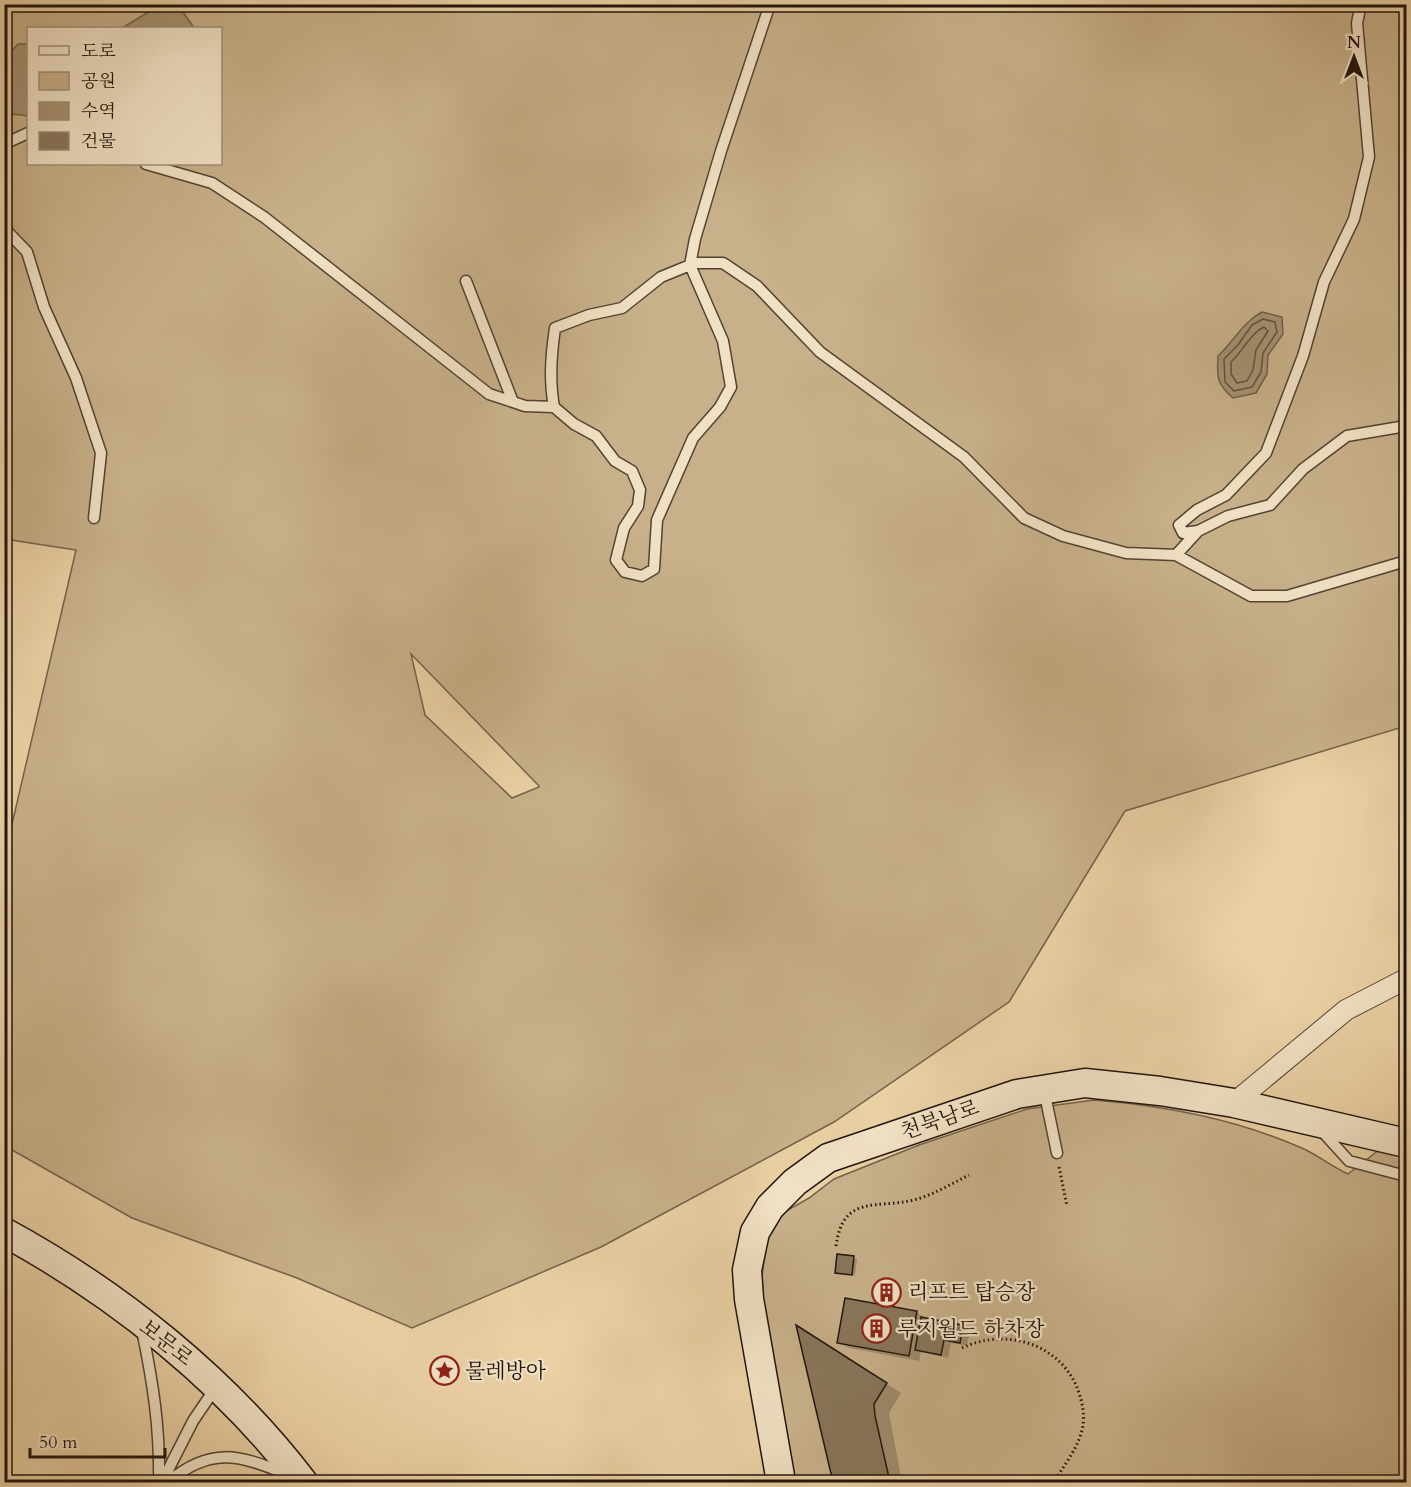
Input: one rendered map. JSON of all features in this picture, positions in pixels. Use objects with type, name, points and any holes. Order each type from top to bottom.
[{"type":"main road","name":"천북남로","points":[[781,1482],[749,1299],[747,1270],[755,1232],[770,1207],[795,1182],[828,1158],[1017,1094],[1085,1083],[1234,1103],[1407,1143]]},
{"type":"main road","name":"보문로","points":[[4,1232],[87,1283],[191,1361],[271,1441],[303,1482]]},
{"type":"street","points":[[1234,1103],[1346,1010],[1407,979]]},
{"type":"lane","points":[[149,165],[212,183],[264,217],[489,394],[525,406],[554,407],[574,424],[596,436],[615,461],[632,471],[640,490],[638,506],[624,528],[616,560],[625,572],[642,576],[654,569],[657,520],[693,438],[720,407],[731,387],[723,341],[690,265],[695,238],[721,151],[770,4]]},
{"type":"lane","points":[[1361,4],[1358,23],[1369,157],[1354,219],[1324,282],[1303,356],[1266,453],[1226,495],[1197,510],[1179,525],[1183,533],[1198,531],[1228,516],[1269,505],[1303,469],[1347,436],[1407,426]]},
{"type":"lane","points":[[4,135],[25,135]]},
{"type":"lane","points":[[4,144],[25,135]]},
{"type":"lane","points":[[4,228],[27,252],[44,307],[76,378],[101,453],[94,518]]},
{"type":"lane","points":[[554,407],[551,388],[551,353],[555,328],[589,315],[622,308],[661,277],[690,265],[723,263],[757,286],[820,352],[964,457],[1024,518],[1063,536],[1126,553],[1176,555],[1251,596],[1287,596],[1407,561]]},
{"type":"lane","points":[[466,281],[513,402]]},
{"type":"lane","points":[[1176,555],[1198,531]]},
{"type":"lane","points":[[1044,1090],[1057,1153]]},
{"type":"lane","points":[[1312,1120],[1349,1161],[1407,1176]]},
{"type":"lane","points":[[141,1323],[156,1397],[160,1434],[160,1482]]},
{"type":"lane","points":[[160,1482],[193,1421],[216,1386]]},
{"type":"lane","points":[[168,1482],[194,1463],[224,1456],[251,1459],[303,1482]]},
{"type":"path","points":[[1057,1153],[1067,1206]]},
{"type":"path","points":[[836,1246],[843,1221],[855,1208],[928,1196],[969,1175]]},
{"type":"path","points":[[962,1348],[974,1342],[995,1340],[1024,1342],[1049,1351],[1070,1372],[1082,1398],[1083,1425],[1077,1444],[1054,1482]]},
{"type":"green space","points":[[5,5],[1406,5],[1406,726],[1125,811],[1009,1002],[834,1122],[601,1247],[412,1328],[297,1278],[132,1218],[5,1146],[5,854],[76,550],[5,539]],"holes":[[[411,654],[539,786],[512,798],[425,715]]]},
{"type":"green space","points":[[1094,1100],[1175,1110],[1227,1122],[1304,1149],[1348,1174],[1406,1129],[1406,1482],[792,1482],[763,1302],[762,1276],[767,1240],[779,1215],[809,1198],[834,1179],[919,1145],[1027,1109]]},
{"type":"water","points":[[160,5],[181,9],[193,27],[124,27]]},
{"type":"water","points":[[18,44],[27,44],[27,116],[5,113],[5,58]]},
{"type":"water","points":[[1262,312],[1282,317],[1283,334],[1268,355],[1267,374],[1256,393],[1233,398],[1223,388],[1219,379],[1218,356],[1244,326]]},
{"type":"building","points":[[837,1254],[854,1256],[852,1275],[835,1273]]},
{"type":"building","name":"리프트 탑승장","points":[[879,1283],[900,1290],[899,1297],[877,1296],[873,1289]]},
{"type":"building","name":"루지월드 하차장","points":[[845,1298],[917,1311],[909,1356],[837,1343]]},
{"type":"building","points":[[921,1317],[963,1325],[960,1343],[944,1340],[941,1355],[915,1350]]},
{"type":"building","points":[[796,1325],[887,1383],[874,1404],[890,1482],[833,1482]]},
{"type":"place","name":"리프트 탑승장","points":[[887,1292]]},
{"type":"place","name":"루지월드 하차장","points":[[876,1329]]},
{"type":"place","name":"물레방아","points":[[444,1371]]}]
